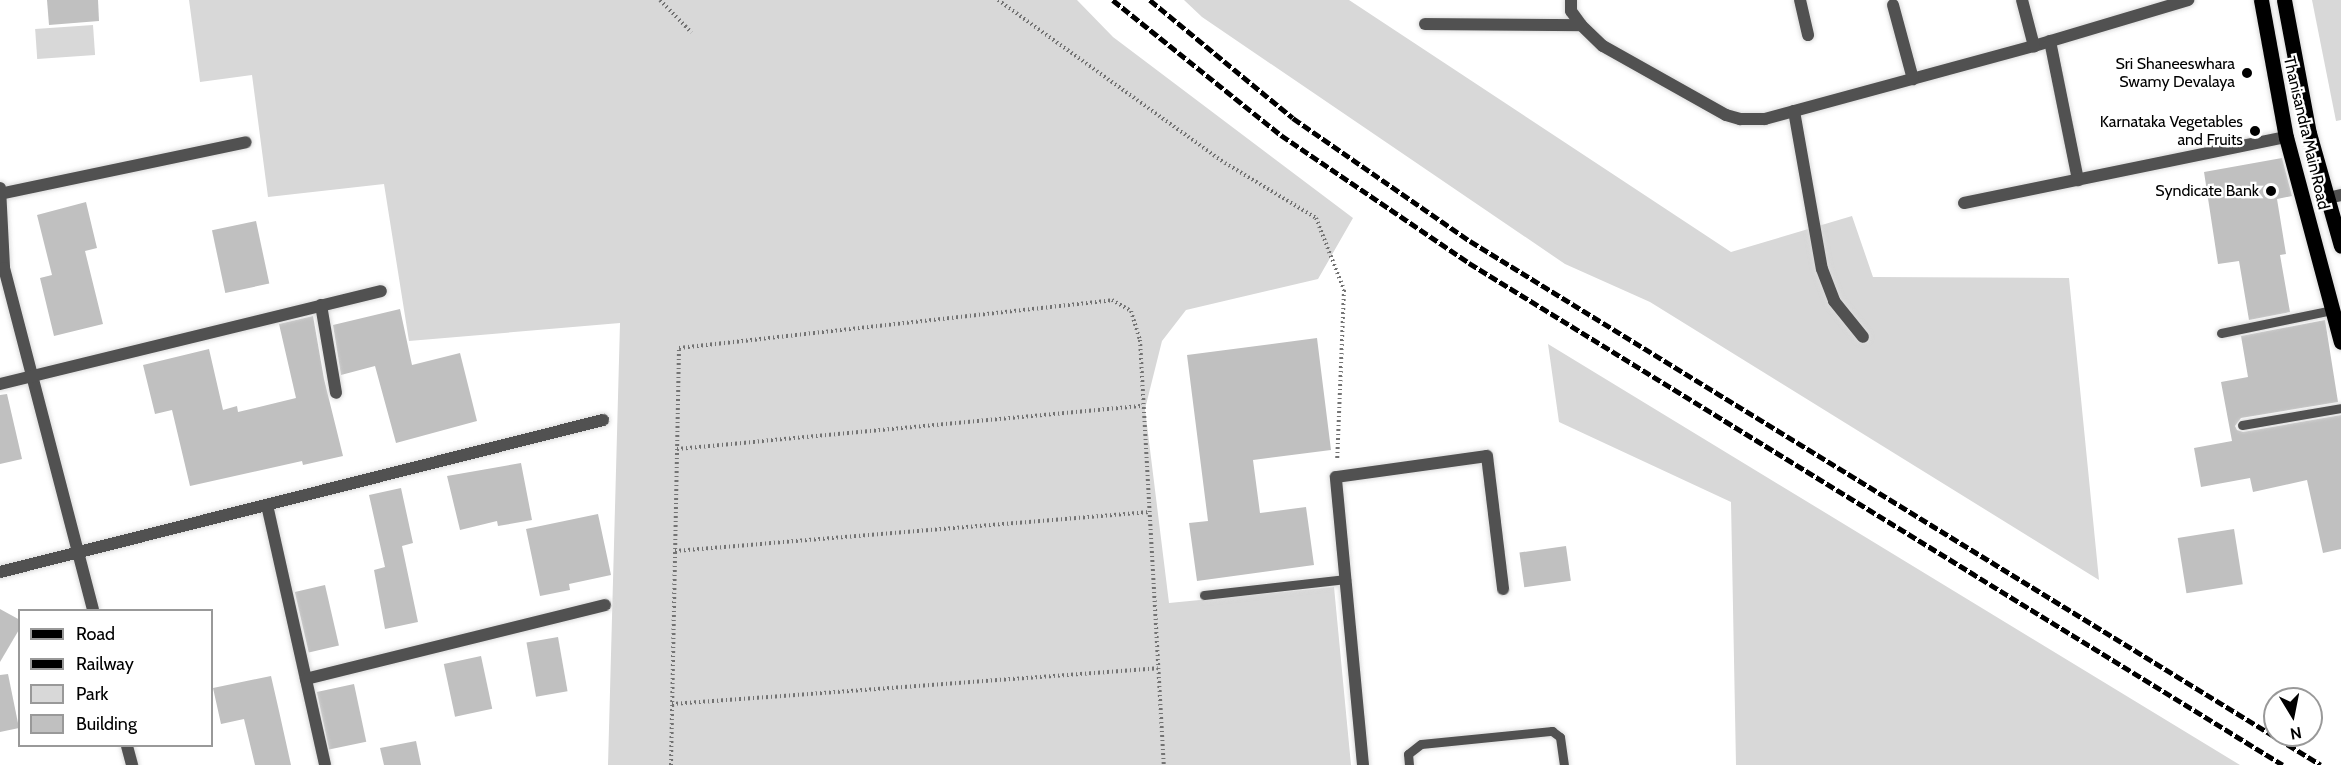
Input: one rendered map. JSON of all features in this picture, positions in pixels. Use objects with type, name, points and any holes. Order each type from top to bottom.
[{"type":"main road","name":"Thanisandra Main Road","points":[[2261,0],[2286,138],[2341,342]]},
{"type":"main road","name":"Thanisandra Main Road","points":[[2284,0],[2307,122],[2334,197],[2341,246]]},
{"type":"street","points":[[1571,0],[1571,11],[1581,25],[1603,46],[1726,115],[1740,119],[1765,119],[2034,46],[2156,5],[2188,0]]},
{"type":"street","points":[[1800,0],[1808,35]]},
{"type":"street","points":[[2022,0],[2034,46]]},
{"type":"street","points":[[1893,5],[1913,79]]},
{"type":"street","points":[[1425,24],[1581,25]]},
{"type":"street","points":[[2050,41],[2078,180]]},
{"type":"street","points":[[1794,111],[1822,269],[1834,301],[1863,337]]},
{"type":"street","points":[[1964,203],[2286,138]]},
{"type":"street","points":[[0,194],[246,142]]},
{"type":"street","points":[[0,188],[4,268],[93,609]]},
{"type":"street","points":[[0,384],[381,291]]},
{"type":"street","points":[[321,305],[336,393]]},
{"type":"street","points":[[0,572],[603,420]]},
{"type":"street","points":[[1363,765],[1336,477],[1488,457],[1503,590]]},
{"type":"street","points":[[267,505],[325,765]]},
{"type":"street","points":[[306,679],[605,605]]},
{"type":"street","points":[[127,747],[132,765]]},
{"type":"lane","points":[[2221,333],[2332,310]]},
{"type":"lane","points":[[2242,425],[2341,408]]},
{"type":"lane","points":[[1204,595],[1346,579]]},
{"type":"lane","points":[[1409,765],[1407,754],[1420,744],[1552,731],[1560,737],[1564,765]]},
{"type":"path","points":[[660,0],[691,32]]},
{"type":"path","points":[[998,0],[1225,163],[1316,218],[1344,290],[1336,477]]},
{"type":"path","points":[[671,765],[679,348],[1112,300],[1131,311],[1140,340],[1164,765]]},
{"type":"path","points":[[677,449],[1143,406]]},
{"type":"path","points":[[675,551],[1149,512]]},
{"type":"path","points":[[672,704],[1158,668]]},
{"type":"green space","points":[[189,0],[1077,0],[1113,37],[1353,218],[1318,279],[1186,310],[1162,341],[1145,409],[1169,603],[1334,587],[1351,765],[608,765],[620,323],[409,341],[384,184],[268,197],[252,75],[200,82]]},
{"type":"green space","points":[[1184,0],[1349,0],[1731,252],[1852,216],[1873,277],[2069,278],[2099,580],[1650,302],[1565,264],[1202,17]]},
{"type":"green space","points":[[2312,0],[2341,0],[2341,120],[2336,121]]},
{"type":"green space","points":[[93,25],[95,55],[37,59],[35,29]]},
{"type":"green space","points":[[1548,344],[2240,765],[1736,765],[1731,502],[1559,422]]},
{"type":"building","points":[[47,0],[98,0],[99,21],[49,25]]},
{"type":"building","points":[[2282,158],[2292,196],[2277,199],[2286,254],[2280,255],[2290,312],[2249,320],[2239,261],[2218,264],[2204,172]]},
{"type":"building","points":[[86,202],[97,248],[85,251],[103,324],[54,336],[40,278],[52,275],[37,215]]},
{"type":"building","points":[[256,221],[269,284],[225,293],[212,230]]},
{"type":"building","points":[[400,309],[412,365],[460,353],[477,421],[396,443],[375,366],[341,375],[333,325]]},
{"type":"building","points":[[313,316],[324,379],[343,456],[303,465],[302,461],[190,486],[172,410],[155,414],[143,365],[209,349],[223,410],[237,406],[238,412],[296,398],[279,324]]},
{"type":"building","points":[[2325,320],[2338,402],[2241,418],[2235,426],[2237,430],[2243,432],[2341,415],[2341,549],[2323,553],[2307,480],[2253,492],[2250,478],[2201,487],[2194,448],[2232,441],[2221,382],[2248,377],[2241,336]]},
{"type":"building","points":[[1317,338],[1331,450],[1253,460],[1260,513],[1306,507],[1314,565],[1197,581],[1189,523],[1208,521],[1187,355]]},
{"type":"building","points":[[7,394],[22,459],[0,464],[0,395]]},
{"type":"building","points":[[521,463],[532,520],[498,526],[497,521],[460,530],[447,476]]},
{"type":"building","points":[[401,488],[413,543],[402,546],[418,622],[385,629],[374,570],[385,567],[369,495]]},
{"type":"building","points":[[598,514],[611,575],[569,584],[570,590],[540,596],[526,529]]},
{"type":"building","points":[[2234,529],[2243,584],[2186,593],[2178,538]]},
{"type":"building","points":[[1566,546],[1571,581],[1524,587],[1519,553]]},
{"type":"building","points":[[325,585],[339,645],[309,652],[295,592]]},
{"type":"building","points":[[0,609],[18,619],[18,631],[0,662]]},
{"type":"building","points":[[558,637],[568,691],[536,697],[526,643]]},
{"type":"building","points":[[481,656],[492,709],[455,717],[444,664]]},
{"type":"building","points":[[8,674],[18,728],[0,732],[0,675]]},
{"type":"building","points":[[271,676],[291,765],[255,765],[244,719],[221,724],[213,688]]},
{"type":"building","points":[[354,684],[366,742],[329,750],[317,692]]},
{"type":"building","points":[[416,741],[421,765],[384,765],[380,748]]},
{"type":"railway","points":[[1113,0],[1281,135],[1469,263],[2283,765]]},
{"type":"railway","points":[[1150,0],[1293,118],[1470,241],[2321,765]]},
{"type":"place","name":"Sri Shaneeswhara Swamy Devalaya","points":[[2247,73]]},
{"type":"place","name":"Karnataka Vegetables and Fruits","points":[[2255,131]]},
{"type":"place","name":"Syndicate Bank","points":[[2271,191]]}]
